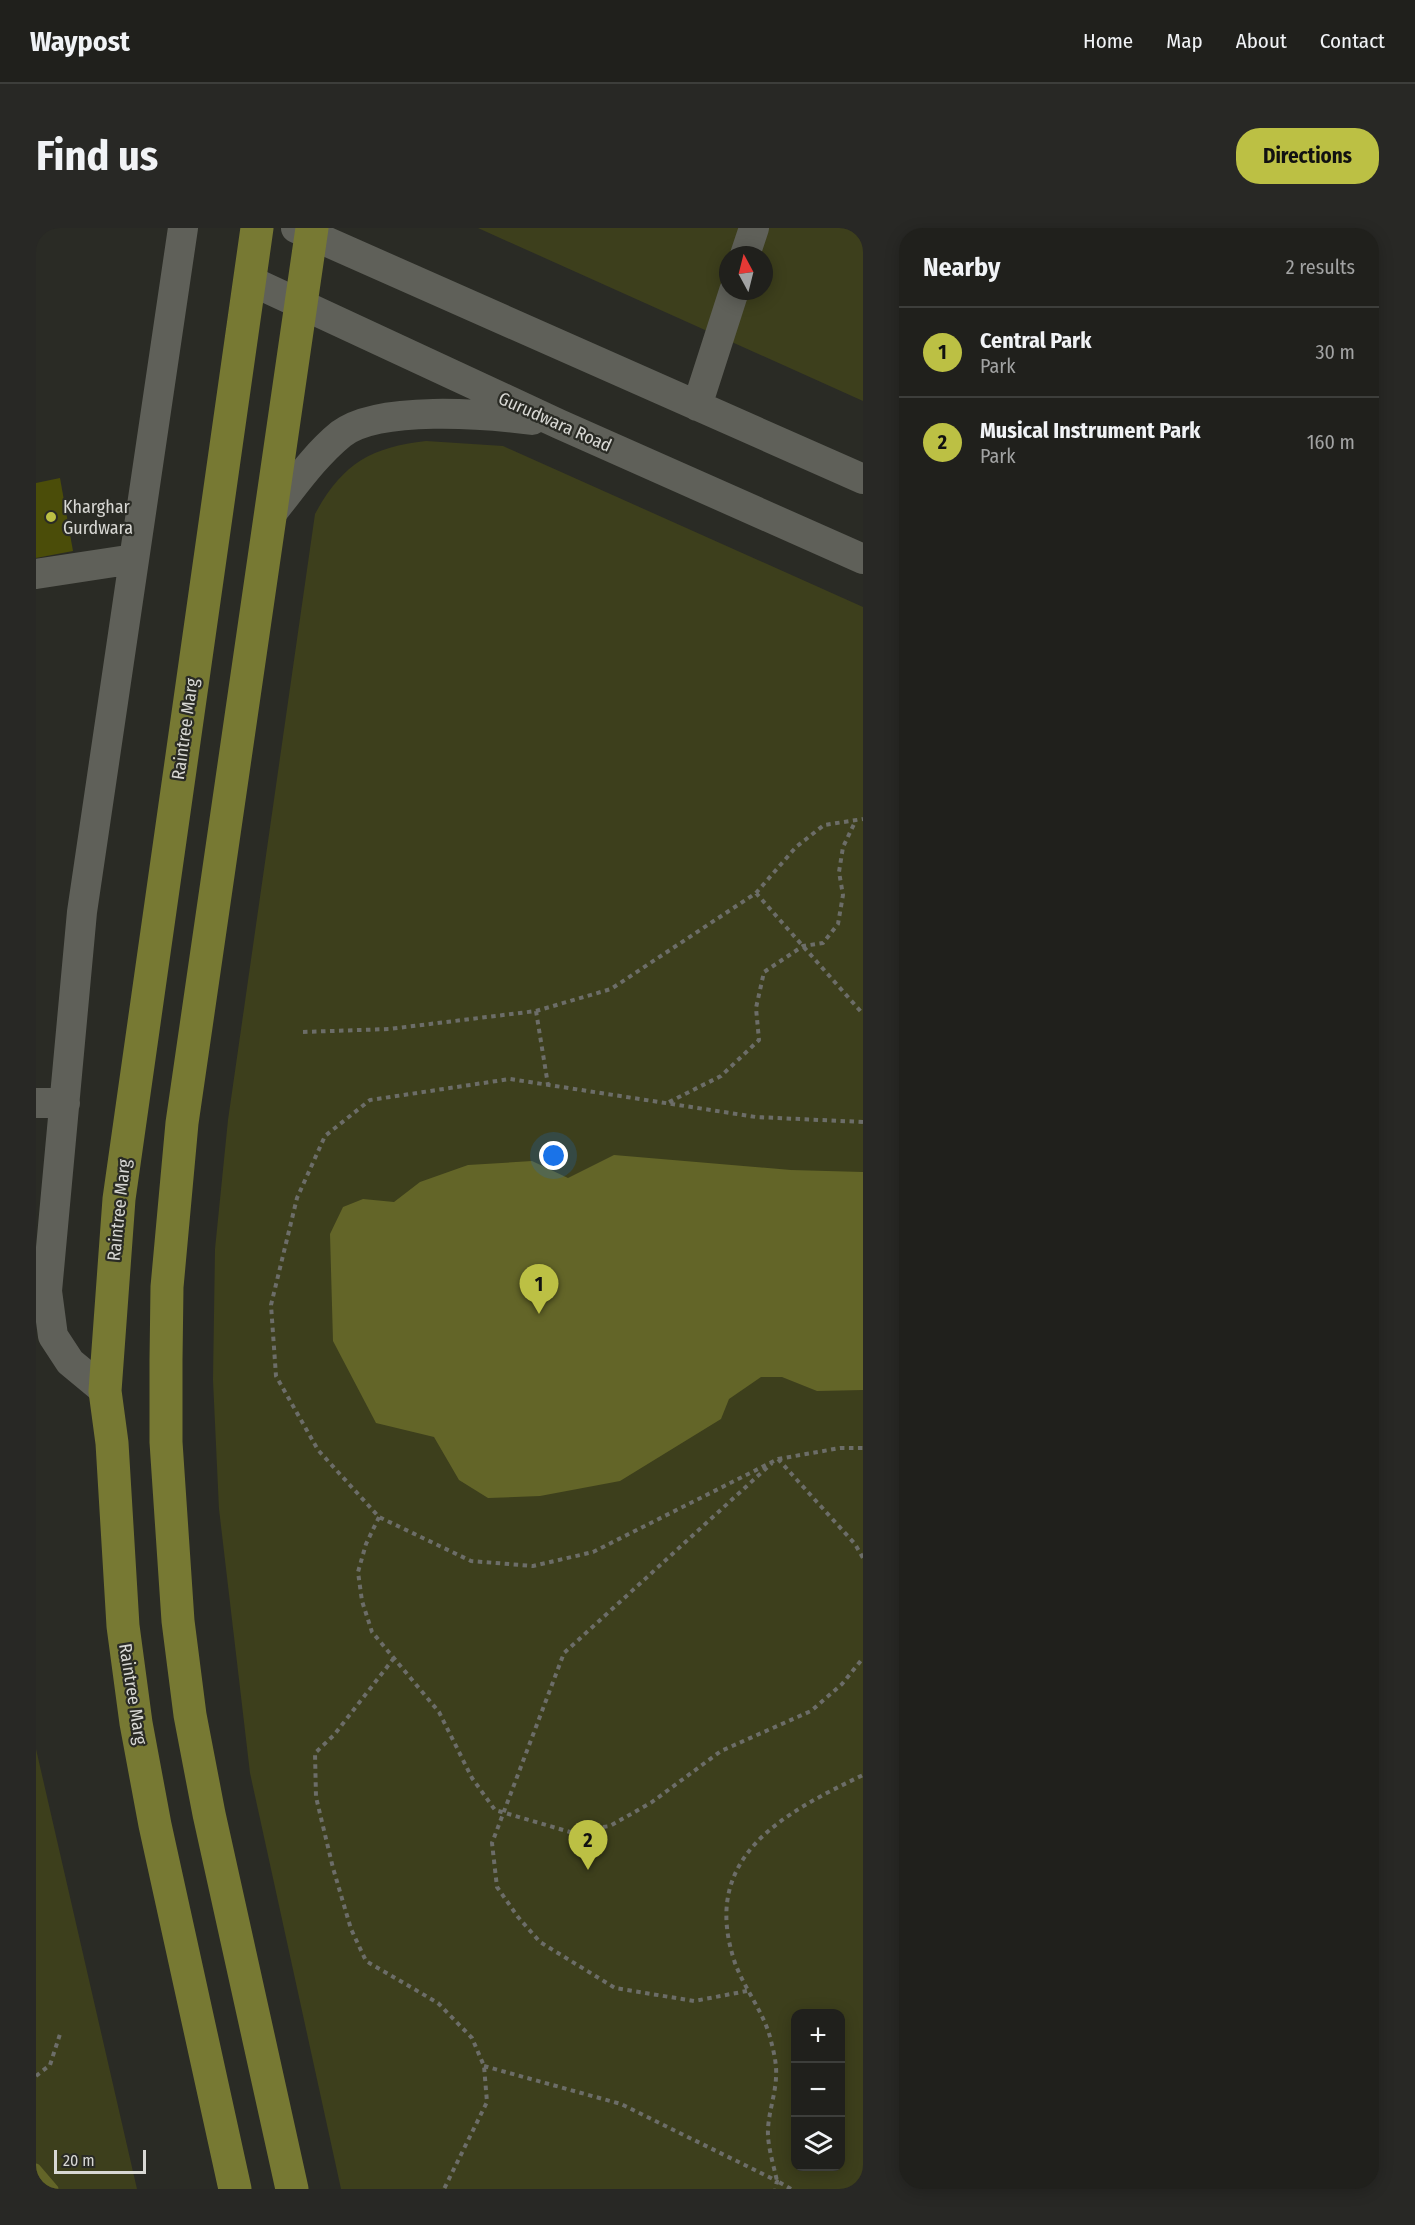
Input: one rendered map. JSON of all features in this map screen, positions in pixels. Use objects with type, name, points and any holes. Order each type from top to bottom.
[{"type":"main road","name":"Raintree Marg","points":[[235,2189],[155,1825],[136,1723],[123,1626],[112,1443],[105,1391],[118,1198],[257,228]]},
{"type":"main road","points":[[292,2189],[209,1814],[190,1715],[178,1621],[166,1442],[167,1287],[181,1135],[271,514],[300,304],[306,230]]},
{"type":"street","points":[[105,1391],[70,1362],[52,1336],[47,1291],[50,1103],[82,912],[183,228]]},
{"type":"street","points":[[748,246],[753,228]]},
{"type":"street","points":[[306,230],[863,479]]},
{"type":"street","name":"Gurudwara Road","points":[[249,280],[559,424],[863,559]]},
{"type":"street","points":[[697,406],[731,300]]},
{"type":"street","points":[[271,514],[323,451],[343,432],[365,423],[395,416],[429,414],[519,418],[559,424]]},
{"type":"street","points":[[36,574],[134,559]]},
{"type":"path","points":[[669,1102],[721,1076],[759,1040],[756,1008],[764,972],[803,946],[823,943],[838,924],[843,896],[839,872],[843,847],[857,819]]},
{"type":"path","points":[[303,1032],[389,1029],[536,1011],[611,989],[756,894],[796,847],[824,825],[863,819]]},
{"type":"path","points":[[756,894],[863,1014]]},
{"type":"path","points":[[536,1011],[548,1085]]},
{"type":"path","points":[[863,1122],[756,1117],[510,1079],[370,1100],[325,1136],[297,1198],[271,1305],[276,1376],[318,1450],[379,1517],[471,1562],[533,1566],[593,1552],[778,1459],[840,1448],[863,1448]]},
{"type":"path","points":[[778,1459],[855,1544],[863,1558]]},
{"type":"path","points":[[747,1991],[694,2001],[615,1988],[540,1942],[518,1917],[497,1887],[492,1843],[564,1653],[778,1459]]},
{"type":"path","points":[[379,1517],[366,1544],[358,1572],[362,1601],[372,1632],[439,1712],[472,1778],[495,1810],[570,1832],[610,1826],[652,1802],[721,1751],[811,1711],[842,1684],[863,1658]]},
{"type":"path","points":[[394,1658],[341,1726],[315,1753],[316,1797],[351,1929],[366,1961],[438,2003],[472,2038],[484,2066],[487,2102],[444,2189]]},
{"type":"path","points":[[775,2189],[777,2181],[768,2136],[776,2077],[775,2060],[769,2031],[747,1991],[735,1961],[727,1922],[729,1886],[740,1862],[761,1835],[808,1804],[863,1775]]},
{"type":"path","points":[[36,2076],[50,2065],[61,2031]]},
{"type":"path","points":[[484,2066],[621,2104],[791,2189]]},
{"type":"green space","points":[[478,228],[863,228],[863,401]]},
{"type":"green space","points":[[426,441],[503,446],[863,607],[863,2189],[341,2189],[250,1773],[219,1509],[213,1380],[215,1249],[228,1120],[315,514],[336,482],[347,471],[360,461],[389,448]]},
{"type":"green space","points":[[36,1749],[137,2189],[36,2189]]},
{"type":"shaded area","points":[[614,1155],[791,1170],[863,1172],[863,1390],[817,1391],[782,1377],[761,1377],[729,1399],[721,1419],[620,1481],[540,1496],[488,1498],[459,1480],[434,1437],[376,1423],[333,1341],[330,1234],[343,1207],[363,1199],[394,1202],[420,1182],[468,1165],[532,1161],[568,1178]]},
{"type":"building","name":"Kharghar Gurdwara","points":[[60,478],[73,551],[36,558],[36,483]]},
{"type":"waterway","points":[[36,2168],[54,2189]]},
{"type":"place","name":"Kharghar Gurdwara","points":[[51,517]]},
{"type":"place","name":"Central Park","points":[[539,1314]]},
{"type":"place","name":"Musical Instrument Park","points":[[588,1870]]}]
